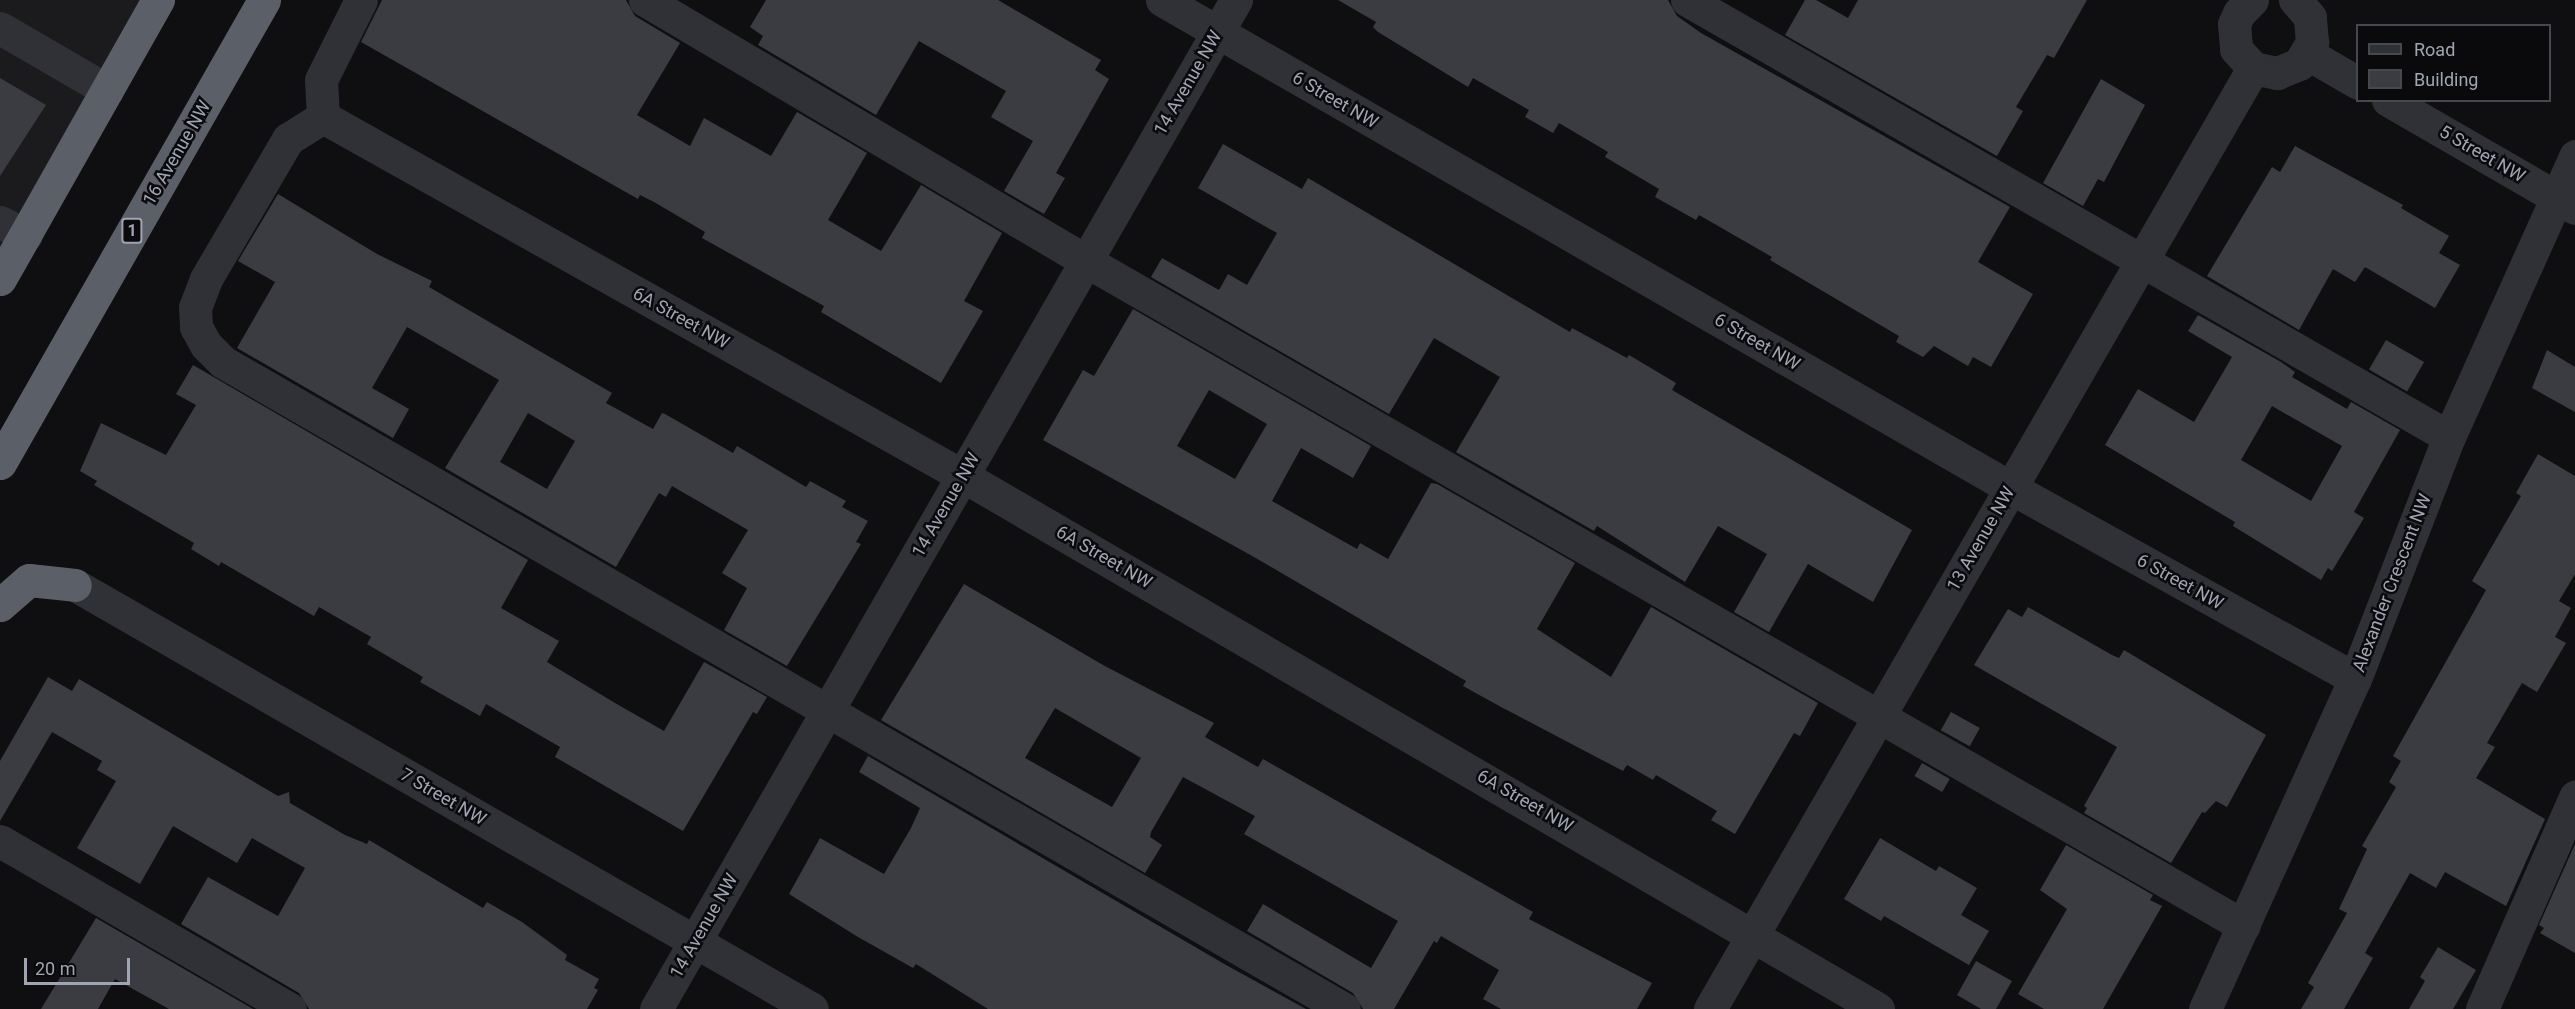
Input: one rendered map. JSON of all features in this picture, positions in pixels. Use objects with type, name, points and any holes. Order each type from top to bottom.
[{"type":"highway","points":[[0,279],[13,228],[107,90],[158,0]]},
{"type":"highway","name":"16 Avenue NW","points":[[0,463],[264,0]]},
{"type":"highway","points":[[0,605],[29,580],[75,585]]},
{"type":"street","points":[[361,0],[321,80],[323,117],[288,139],[206,279],[195,307],[196,327],[206,345],[234,368],[1344,1009]]},
{"type":"street","points":[[645,0],[1086,261],[2244,926]]},
{"type":"street","name":"6 Street NW","points":[[1162,0],[2011,488],[2355,679]]},
{"type":"street","name":"14 Avenue NW","points":[[656,1009],[1236,0]]},
{"type":"street","points":[[1687,0],[2143,259],[2449,437]]},
{"type":"street","points":[[2236,4],[2234,24],[2236,49],[2253,68],[2265,73],[2289,70],[2308,54],[2313,29],[2310,17],[2295,0]]},
{"type":"street","points":[[0,28],[107,90]]},
{"type":"street","points":[[2308,54],[2356,82]]},
{"type":"street","name":"13 Avenue NW","points":[[1710,1009],[2253,68]]},
{"type":"street","name":"5 Street NW","points":[[2391,102],[2565,202]]},
{"type":"street","name":"6A Street NW","points":[[323,117],[963,476],[1753,933],[1878,1009]]},
{"type":"street","name":"Alexander Crescent NW","points":[[2205,1009],[2355,679],[2449,437],[2565,202],[2575,156]]},
{"type":"street","name":"7 Street NW","points":[[75,585],[812,1009]]},
{"type":"street","points":[[2482,1009],[2575,797]]},
{"type":"street","points":[[0,840],[290,1009]]},
{"type":"shaded area","points":[[0,0],[158,0],[0,279]]},
{"type":"building","points":[[382,0],[626,0],[635,16],[680,43],[637,115],[690,146],[704,118],[771,156],[797,112],[867,153],[828,220],[881,251],[921,185],[1002,233],[964,301],[983,311],[941,383],[821,312],[824,306],[702,238],[705,232],[654,202],[640,195],[638,199],[361,42]]},
{"type":"building","points":[[766,0],[998,0],[1101,60],[1095,70],[1109,79],[1056,173],[1065,178],[1044,214],[1004,191],[1033,141],[991,117],[1006,91],[919,41],[876,115],[758,45],[763,36],[750,27]]},
{"type":"building","points":[[1338,0],[1668,0],[1677,16],[1701,33],[2010,207],[1978,262],[2033,294],[1991,367],[1973,357],[1968,366],[1934,346],[1923,357],[1896,342],[1899,336],[1770,260],[1772,257],[1699,215],[1696,220],[1655,197],[1659,189],[1605,157],[1608,152],[1559,123],[1553,133],[1525,117],[1529,110],[1473,78],[1468,87],[1378,32],[1373,27],[1376,22]]},
{"type":"building","points":[[1805,0],[1816,0],[1848,18],[1858,0],[2087,0],[2054,58],[2047,55],[2016,107],[2023,111],[1997,156],[1785,35]]},
{"type":"building","points":[[0,78],[46,105],[0,176]]},
{"type":"building","points":[[2101,79],[2145,105],[2104,182],[2098,179],[2083,206],[2043,183]]},
{"type":"building","points":[[1223,144],[1302,189],[1308,178],[1570,332],[1572,328],[1627,358],[1629,355],[1676,383],[1672,390],[1912,530],[1873,602],[1808,564],[1769,632],[1734,612],[1767,554],[1718,526],[1685,582],[1597,526],[1594,531],[1456,452],[1500,377],[1434,338],[1389,414],[1151,277],[1162,258],[1219,290],[1228,274],[1247,285],[1277,233],[1198,188]]},
{"type":"building","points":[[2295,146],[2403,205],[2401,208],[2449,236],[2439,253],[2460,265],[2435,308],[2365,267],[2355,282],[2333,269],[2299,330],[2207,276],[2272,167],[2280,172]]},
{"type":"building","points":[[278,194],[377,254],[432,281],[429,287],[612,393],[606,403],[653,429],[662,413],[665,414],[733,453],[737,446],[806,487],[810,481],[846,501],[842,507],[868,521],[856,542],[861,544],[787,666],[724,630],[747,588],[722,573],[748,530],[672,486],[666,497],[659,493],[616,567],[445,468],[499,380],[407,327],[372,388],[409,409],[393,438],[237,348],[275,282],[238,261]],"holes":[[[528,413],[575,441],[547,489],[500,462]]]},
{"type":"building","points":[[1133,309],[1371,446],[1353,478],[1301,448],[1272,501],[1357,549],[1360,543],[1388,559],[1431,483],[1437,484],[1575,563],[1537,629],[1611,677],[1651,607],[1818,703],[1800,736],[1794,733],[1735,834],[1711,820],[1717,811],[1656,775],[1653,780],[1627,765],[1623,771],[1501,707],[1463,686],[1466,681],[1254,557],[1043,440],[1083,370],[1094,376]],"holes":[[[1209,390],[1267,424],[1235,479],[1177,446]]]},
{"type":"building","points":[[2198,315],[2281,362],[2295,372],[2292,377],[2347,409],[2351,402],[2400,430],[2354,512],[2364,518],[2332,571],[2328,568],[2321,580],[2233,526],[2235,522],[2105,445],[2138,389],[2194,422],[2232,357],[2188,331]],"holes":[[[2272,406],[2342,446],[2311,501],[2241,460]]]},
{"type":"building","points":[[2386,340],[2424,362],[2407,391],[2369,369]]},
{"type":"building","points":[[2547,350],[2575,367],[2575,412],[2532,388]]},
{"type":"building","points":[[193,365],[528,560],[501,608],[559,641],[547,662],[615,703],[664,731],[704,662],[767,697],[757,714],[753,712],[683,831],[555,757],[560,747],[486,704],[480,716],[420,682],[423,677],[367,644],[371,637],[319,607],[314,616],[221,562],[219,566],[191,549],[194,543],[94,485],[97,481],[80,471],[101,423],[166,455],[196,405],[176,394]]},
{"type":"building","points":[[2538,454],[2575,476],[2575,574],[2559,601],[2571,608],[2555,637],[2566,643],[2537,692],[2522,683],[2487,743],[2495,747],[2476,778],[2545,819],[2506,906],[2445,872],[2436,888],[2410,873],[2365,953],[2373,958],[2344,1009],[2301,1009],[2314,987],[2308,983],[2347,913],[2339,909],[2367,849],[2362,846],[2396,787],[2389,782],[2401,761],[2393,756],[2486,590],[2472,581],[2521,496],[2516,493]]},
{"type":"building","points":[[964,584],[1103,665],[1214,723],[1205,737],[1258,767],[1263,759],[1533,912],[1529,919],[1652,983],[1637,1009],[1501,1009],[1483,999],[1499,970],[1441,936],[1437,943],[1434,941],[1394,1009],[1363,1009],[1353,993],[1247,931],[1263,904],[1371,968],[1398,921],[1244,834],[1255,816],[1183,777],[1151,832],[1150,837],[1162,845],[1145,873],[881,720]],"holes":[[[1055,708],[1141,758],[1112,807],[1025,758]]]},
{"type":"building","points":[[2028,607],[2112,655],[2119,658],[2124,650],[2266,735],[2227,807],[2216,801],[2205,813],[2202,812],[2171,863],[2084,813],[2087,808],[2084,806],[2117,747],[1974,665],[2008,609],[2022,617]]},
{"type":"building","points":[[48,677],[72,691],[79,679],[278,796],[289,792],[290,803],[345,835],[367,844],[369,840],[483,908],[487,902],[522,922],[567,955],[565,960],[599,979],[594,988],[598,990],[587,1009],[309,1009],[299,993],[181,924],[208,877],[278,916],[305,868],[252,838],[237,863],[173,826],[140,884],[77,848],[116,781],[97,770],[102,761],[52,732],[0,821],[0,761]]},
{"type":"building","points":[[1951,712],[1980,728],[1970,746],[1941,730]]},
{"type":"building","points":[[868,756],[1226,965],[1306,1009],[988,1009],[916,964],[913,968],[858,937],[789,894],[820,838],[884,874],[911,828],[920,808],[859,772]]},
{"type":"building","points":[[1922,763],[1950,779],[1942,792],[1914,776]]},
{"type":"building","points":[[1880,838],[1936,871],[1939,866],[1977,888],[1961,915],[1989,931],[1969,965],[1884,916],[1881,921],[1844,899]]},
{"type":"building","points":[[2575,844],[2575,953],[2540,933],[2544,928],[2539,925]]},
{"type":"building","points":[[2066,845],[2153,895],[2150,900],[2162,906],[2103,1009],[2044,1009],[2018,994],[2067,909],[2040,890]]},
{"type":"building","points":[[96,918],[253,1009],[169,1009],[115,979],[98,1009],[41,1009]]},
{"type":"building","points":[[2438,947],[2476,970],[2453,1009],[2409,1009],[2425,981],[2420,977]]},
{"type":"building","points":[[1976,961],[2012,981],[1996,1009],[1981,1009],[1957,995]]}]
